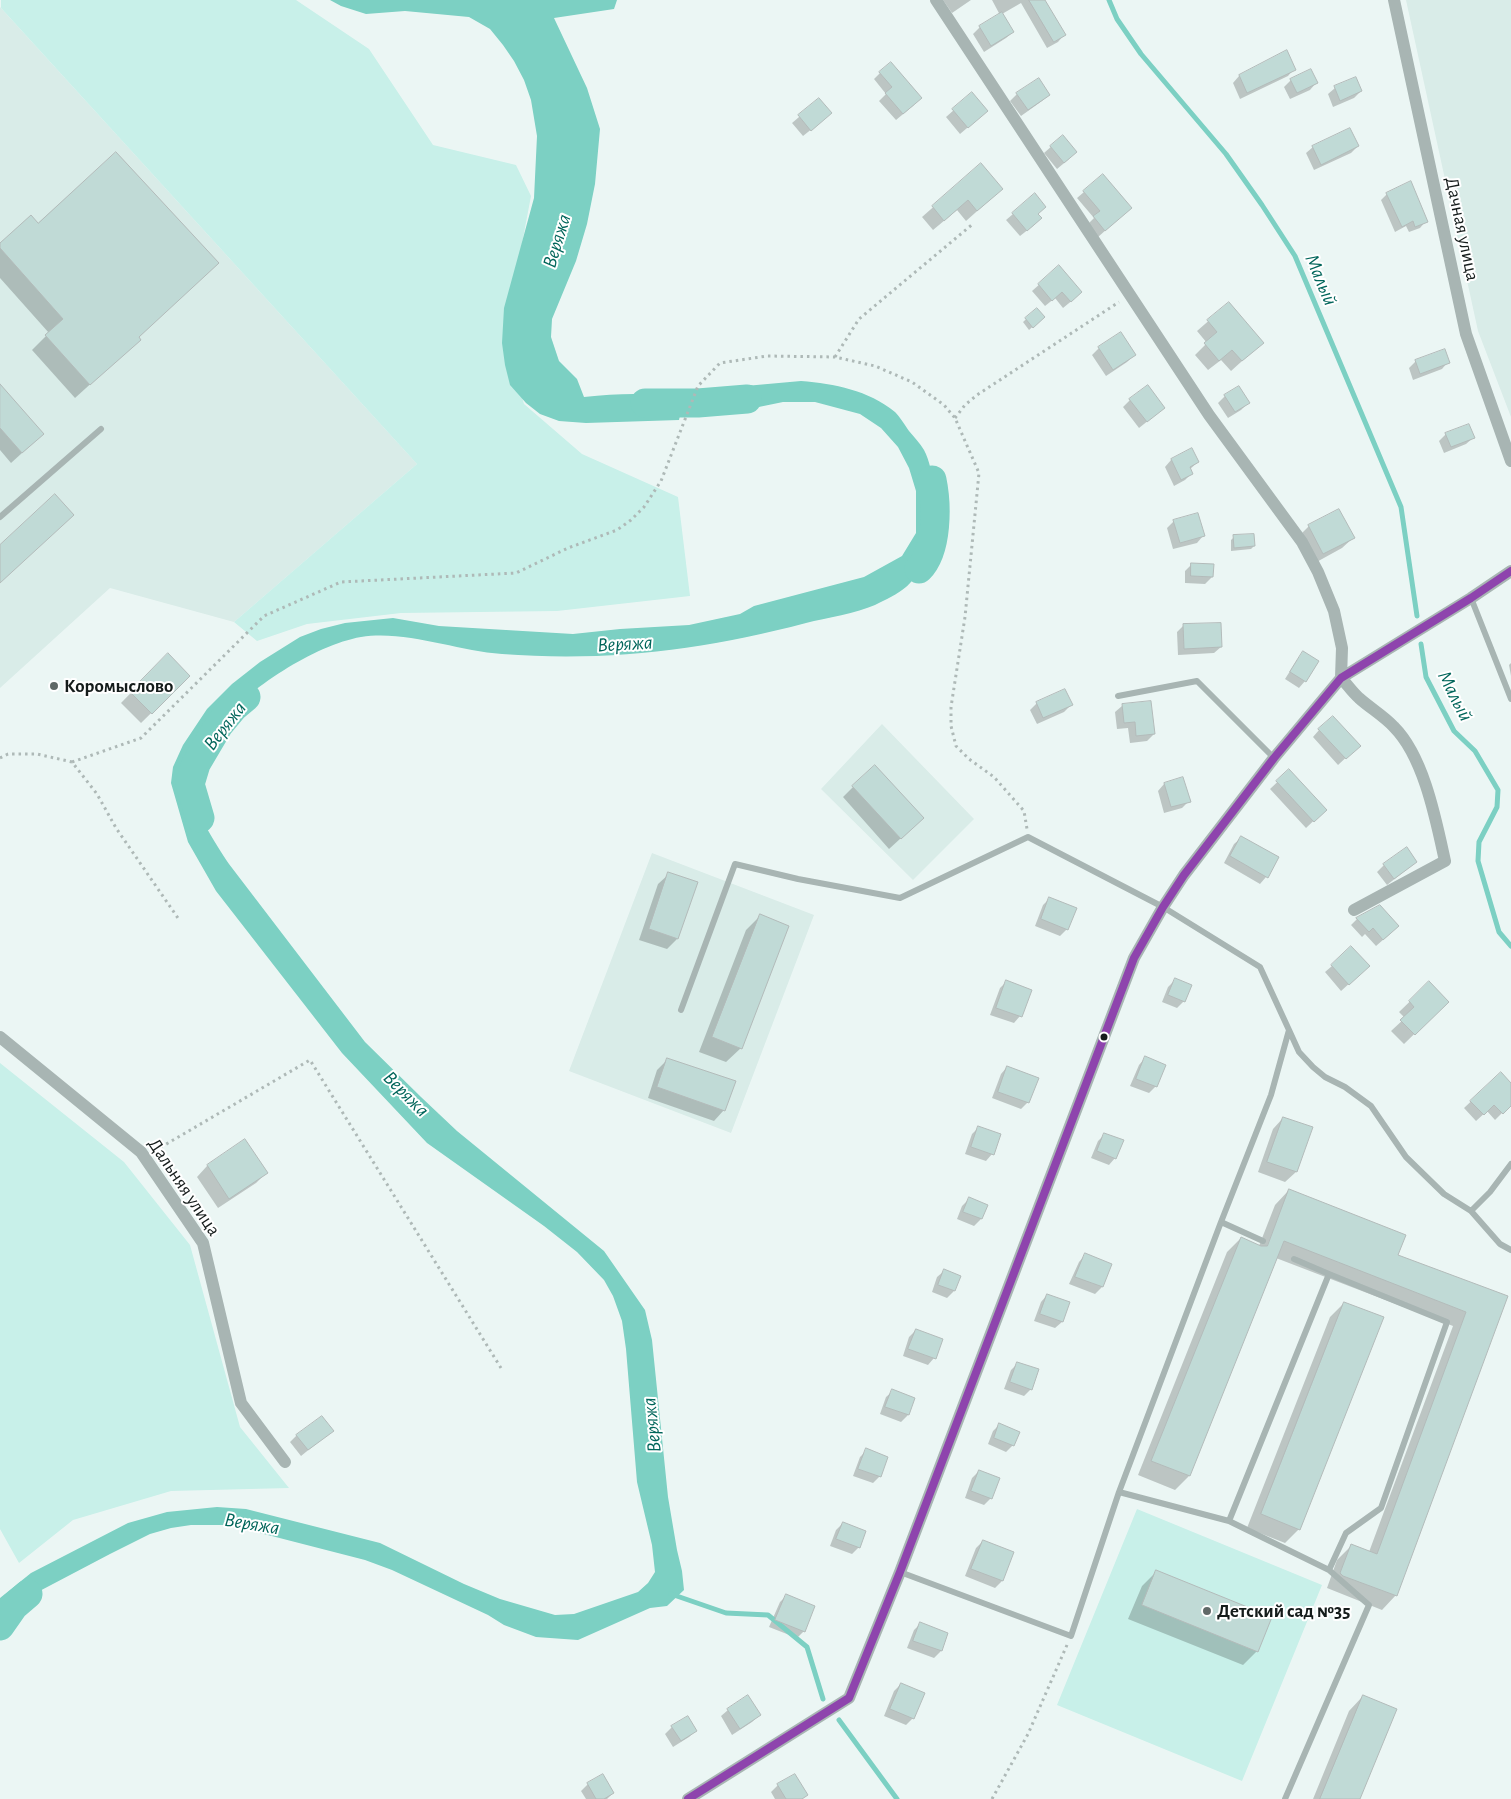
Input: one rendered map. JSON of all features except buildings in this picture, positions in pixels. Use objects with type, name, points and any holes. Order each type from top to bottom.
[{"type":"street","points":[[936,0],[1209,415],[1302,542],[1318,572],[1334,611],[1342,648],[1341,678],[1358,697],[1394,726],[1407,742],[1433,808],[1445,861],[1354,910]]},
{"type":"street","name":"Дачная улица","points":[[1394,0],[1466,334],[1511,461]]},
{"type":"street","points":[[688,1799],[849,1698],[900,1572],[1134,958],[1184,875],[1274,758],[1341,678],[1471,598],[1511,571]]},
{"type":"street","name":"Дальняя улица","points":[[0,1037],[141,1152],[203,1243],[241,1403],[286,1462]]},
{"type":"lane","points":[[0,516],[101,428]]},
{"type":"lane","points":[[1471,598],[1511,699]]},
{"type":"lane","points":[[1118,696],[1197,681],[1274,758]]},
{"type":"lane","points":[[681,1010],[735,864],[798,879],[900,898],[1028,837],[1163,907],[1260,967],[1299,1052],[1324,1077],[1345,1087],[1371,1106],[1406,1158],[1444,1194],[1470,1211],[1500,1244],[1511,1250]]},
{"type":"lane","points":[[900,1572],[1071,1636],[1119,1492],[1271,1095],[1289,1030]]},
{"type":"lane","points":[[1470,1211],[1490,1192],[1511,1164]]},
{"type":"lane","points":[[1221,1222],[1263,1240]]},
{"type":"lane","points":[[1294,1260],[1447,1322],[1381,1508],[1346,1533],[1329,1570]]},
{"type":"lane","points":[[1229,1520],[1329,1274]]},
{"type":"lane","points":[[1119,1492],[1229,1520],[1329,1570],[1369,1605],[1285,1799]]},
{"type":"path","points":[[835,357],[858,319],[974,223]]},
{"type":"path","points":[[955,418],[965,405],[977,395],[1130,295]]},
{"type":"path","points":[[0,758],[8,754],[37,754],[72,762],[141,738],[264,616],[341,582],[516,573],[568,548],[617,530],[644,507],[661,481],[698,386],[720,363],[767,356],[835,357],[875,366],[912,382],[944,405],[955,418],[979,473],[965,617],[951,707],[951,726],[956,746],[969,759],[994,778],[1024,811],[1028,837]]},
{"type":"path","points":[[72,762],[97,794],[116,828],[180,921]]},
{"type":"path","points":[[141,1152],[163,1146],[310,1060],[501,1368]]},
{"type":"path","points":[[992,1799],[1028,1734],[1071,1636]]},
{"type":"shaded area","points":[[1,0],[296,0],[369,49],[433,145],[516,165],[531,196],[504,339],[524,404],[582,454],[678,497],[690,596],[557,611],[401,613],[307,624],[257,641],[234,622],[417,464],[1,8]]},
{"type":"shaded area","points":[[1406,0],[1511,0],[1511,417],[1478,331]]},
{"type":"shaded area","points":[[0,7],[417,464],[234,622],[110,588],[0,688]]},
{"type":"shaded area","points":[[882,724],[974,819],[913,880],[821,789]]},
{"type":"shaded area","points":[[652,853],[814,915],[731,1133],[569,1071]]},
{"type":"shaded area","points":[[0,1063],[124,1162],[190,1245],[240,1427],[289,1488],[171,1491],[73,1520],[19,1563],[0,1529]]},
{"type":"shaded area","points":[[1137,1509],[1322,1585],[1242,1781],[1057,1705]]},
{"type":"water","points":[[330,0],[617,0],[614,9],[554,18],[587,88],[600,129],[595,184],[587,224],[576,261],[552,319],[551,337],[559,361],[577,379],[584,397],[634,394],[684,397],[679,420],[586,423],[559,421],[540,414],[526,403],[510,385],[502,343],[504,308],[534,198],[537,136],[531,100],[524,80],[514,61],[490,29],[469,17],[405,11],[366,14],[341,6]]},
{"type":"water","points":[[801,381],[851,389],[885,404],[901,419],[924,450],[933,479],[935,500],[932,549],[930,557],[920,571],[899,592],[875,605],[851,613],[730,640],[656,652],[618,655],[541,656],[485,652],[396,636],[361,637],[323,649],[303,659],[246,698],[215,730],[190,778],[190,787],[198,810],[229,864],[365,1042],[457,1131],[604,1251],[645,1310],[652,1340],[668,1497],[684,1590],[667,1606],[650,1608],[578,1640],[536,1637],[504,1625],[488,1615],[392,1570],[365,1560],[229,1525],[191,1525],[150,1534],[110,1554],[32,1595],[14,1609],[0,1625],[0,1598],[31,1573],[128,1523],[167,1512],[217,1507],[246,1509],[380,1543],[464,1584],[500,1599],[555,1615],[574,1614],[638,1592],[648,1583],[655,1572],[652,1545],[637,1482],[622,1321],[613,1296],[604,1280],[577,1252],[544,1226],[427,1143],[342,1053],[216,891],[188,842],[171,783],[173,767],[183,745],[207,709],[232,684],[260,662],[300,637],[321,629],[345,623],[393,618],[439,626],[573,634],[689,625],[740,614],[754,606],[864,577],[902,556],[916,533],[916,491],[909,468],[898,447],[881,428],[860,414],[815,402],[783,402],[749,409],[707,411],[712,389]]},
{"type":"waterway","name":"Малый","points":[[1109,0],[1117,19],[1141,54],[1226,154],[1295,256],[1401,507],[1417,616]]},
{"type":"waterway","name":"Веряжа","points":[[645,403],[698,403],[747,399]]},
{"type":"waterway","name":"Веряжа","points":[[919,569],[925,561],[933,539],[935,501],[932,480]]},
{"type":"waterway","name":"Малый","points":[[1421,644],[1426,677],[1454,731],[1475,751],[1498,790],[1497,807],[1479,842],[1478,861],[1499,932],[1511,946]]},
{"type":"waterway","name":"Веряжа","points":[[200,818],[190,784],[196,764],[219,725],[234,707],[246,697]]},
{"type":"waterway","name":"Веряжа","points":[[0,1626],[14,1606],[28,1594]]},
{"type":"waterway","points":[[671,1594],[726,1613],[768,1615],[807,1647],[823,1699]]},
{"type":"waterway","points":[[839,1720],[897,1799]]},
{"type":"transit line","points":[[688,1799],[849,1698],[900,1572],[1134,958],[1184,875],[1274,758],[1341,678],[1471,598],[1511,571]]},
{"type":"place","name":"Коромыслово","points":[[54,686]]},
{"type":"place","name":"Детский сад №35","points":[[1207,1611]]}]
